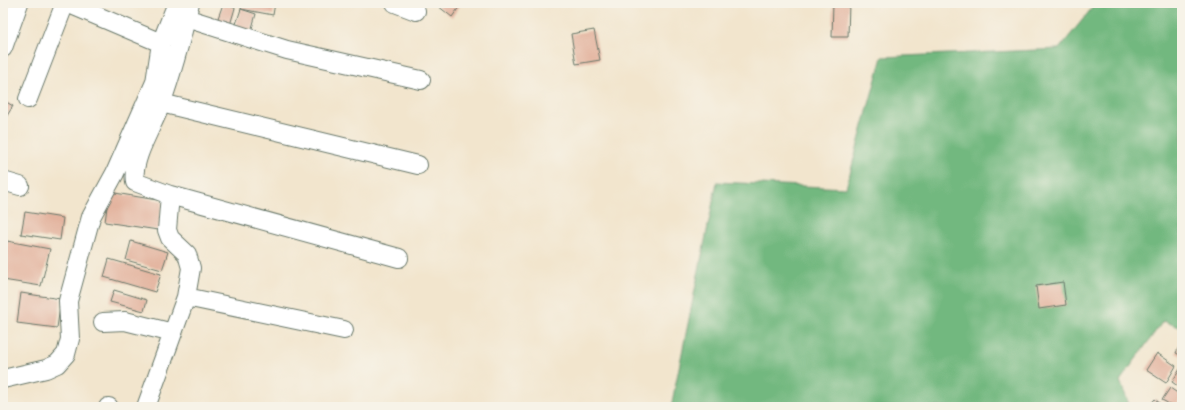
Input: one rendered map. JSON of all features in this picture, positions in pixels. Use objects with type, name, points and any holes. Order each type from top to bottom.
[{"type":"street","points":[[3,48],[19,3]]},
{"type":"street","points":[[28,99],[66,3],[161,43]]},
{"type":"street","points":[[395,3],[416,11]]},
{"type":"street","points":[[3,379],[46,369],[56,364],[66,354],[70,339],[68,301],[91,216],[115,173],[154,82],[161,43],[184,8]]},
{"type":"street","points":[[184,8],[287,50],[421,80]]},
{"type":"street","points":[[184,8],[161,103],[137,160],[134,177],[135,182],[170,195],[399,258]]},
{"type":"street","points":[[161,103],[418,165]]},
{"type":"street","points":[[146,407],[186,297],[191,268],[188,254],[170,238],[167,230],[170,195]]},
{"type":"street","points":[[186,297],[344,330]]},
{"type":"street","points":[[103,322],[125,321],[173,333]]},
{"type":"green space","points":[[1096,3],[1182,3],[1182,328],[1163,321],[1120,381],[1130,407],[671,407],[717,182],[846,188],[882,57],[1059,49]]},
{"type":"building","points":[[242,3],[275,3],[273,15],[241,9]]},
{"type":"building","points":[[440,3],[462,3],[452,17],[438,6]]},
{"type":"building","points":[[833,3],[849,3],[848,37],[832,37]]},
{"type":"building","points":[[223,4],[235,8],[230,25],[217,21]]},
{"type":"building","points":[[241,9],[256,14],[250,35],[234,30]]},
{"type":"building","points":[[594,30],[600,60],[576,64],[571,34]]},
{"type":"building","points":[[3,100],[13,106],[3,122]]},
{"type":"building","points":[[109,192],[163,201],[158,230],[105,222]]},
{"type":"building","points":[[25,212],[63,218],[60,240],[21,234]]},
{"type":"building","points":[[7,241],[50,249],[41,286],[3,280],[3,266]]},
{"type":"building","points":[[131,241],[168,252],[162,270],[126,260]]},
{"type":"building","points":[[109,259],[161,274],[155,292],[104,277]]},
{"type":"building","points":[[1063,282],[1066,305],[1039,309],[1036,286]]},
{"type":"building","points":[[114,290],[147,300],[144,311],[110,302]]},
{"type":"building","points":[[21,293],[61,299],[57,328],[17,323]]},
{"type":"building","points":[[1182,340],[1182,356],[1176,353]]},
{"type":"building","points":[[1157,353],[1176,366],[1166,383],[1146,370]]},
{"type":"building","points":[[1182,366],[1182,389],[1172,382]]},
{"type":"building","points":[[1170,388],[1182,396],[1175,407],[1162,400]]},
{"type":"building","points":[[1155,399],[1164,407],[1148,407]]}]
